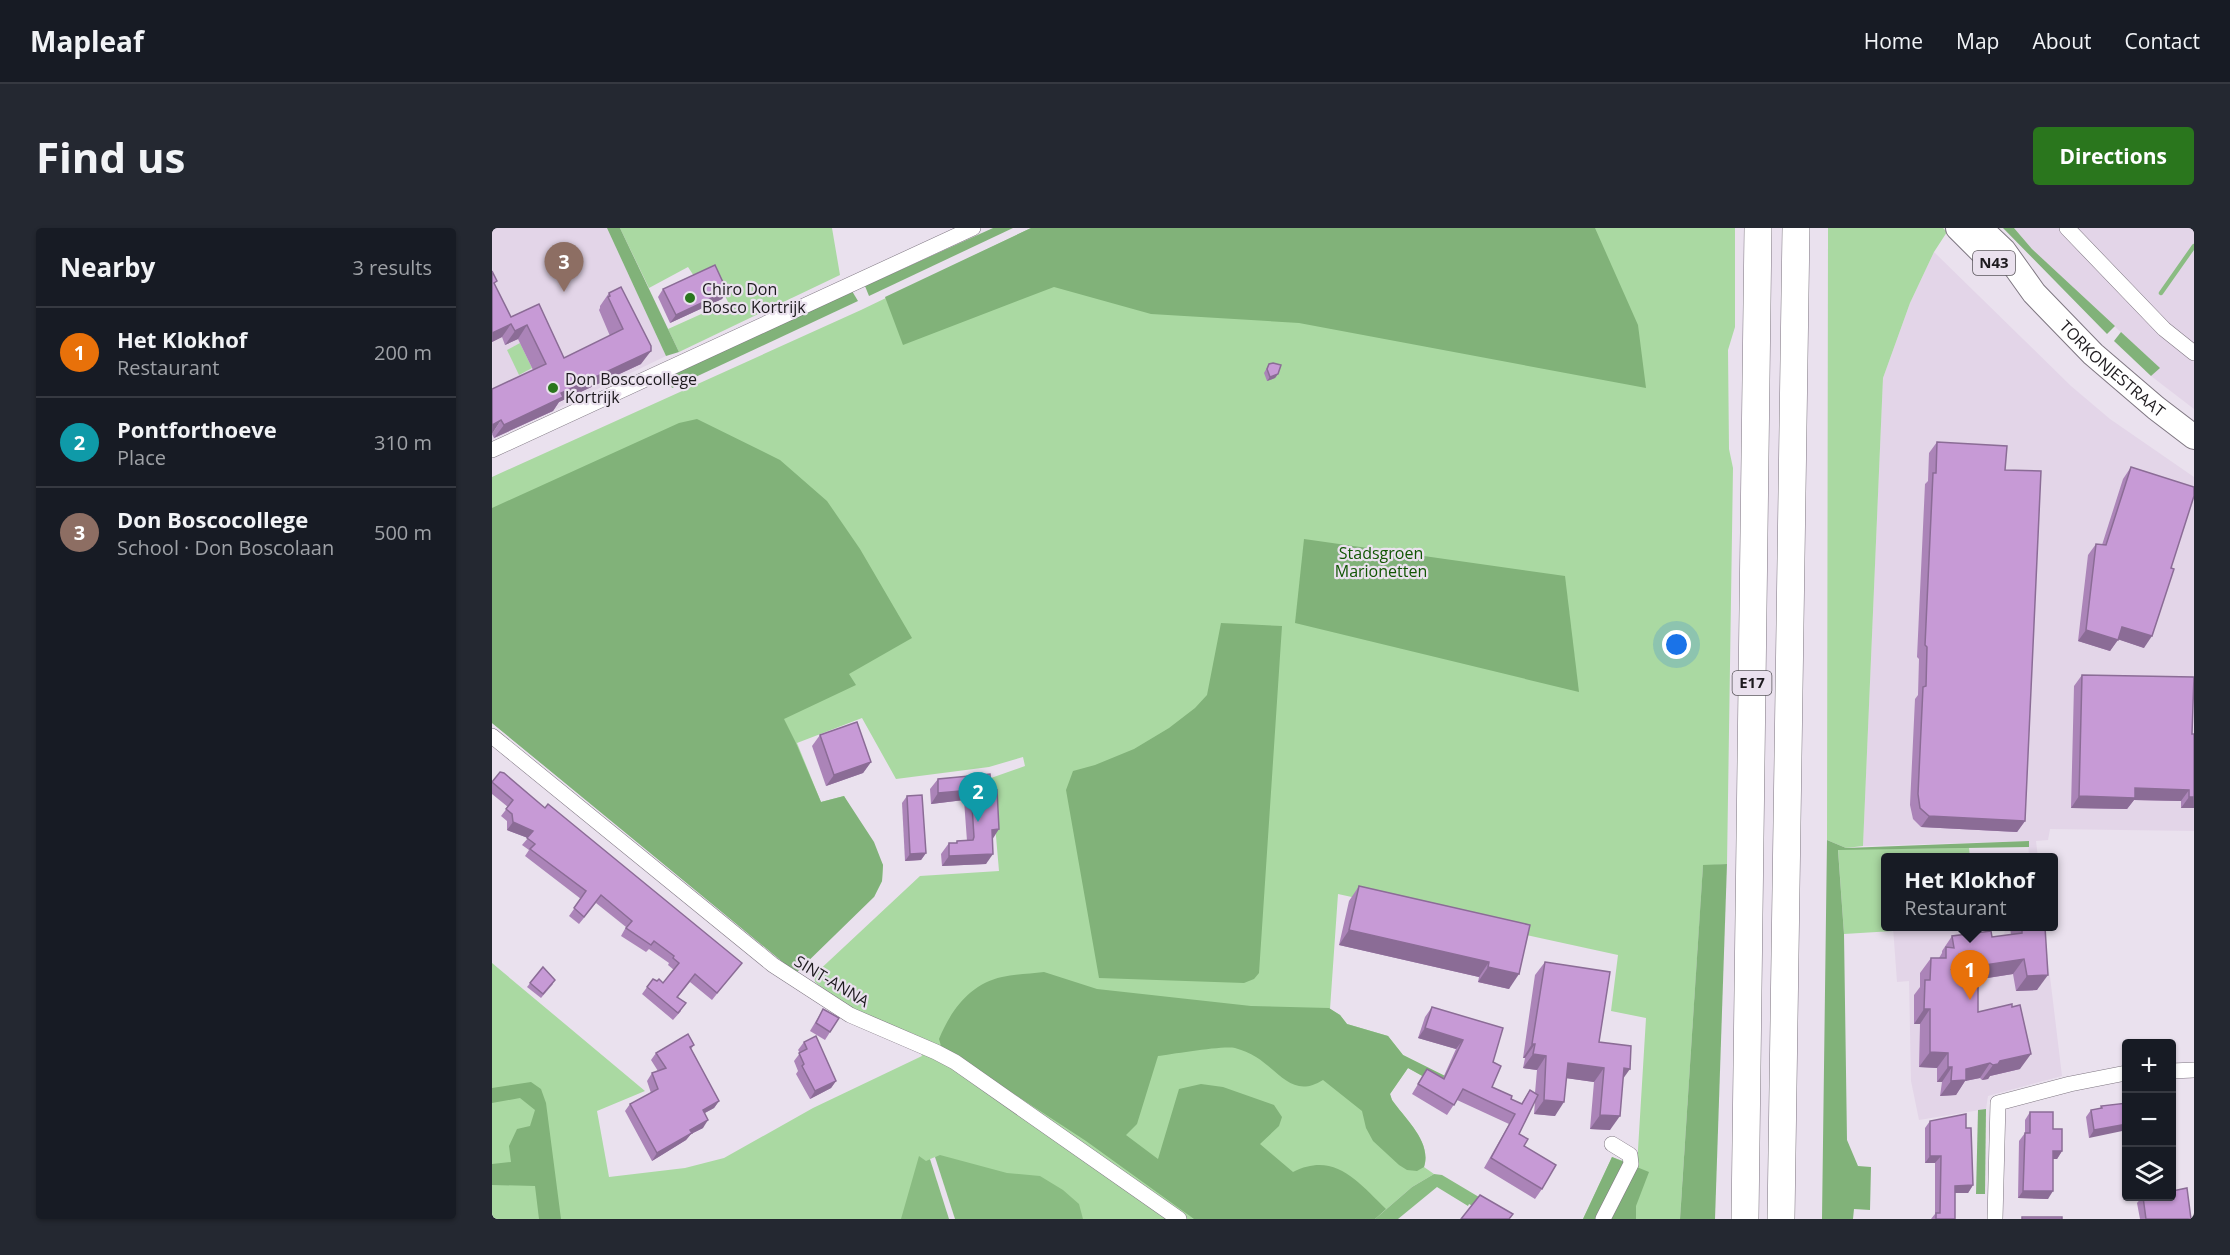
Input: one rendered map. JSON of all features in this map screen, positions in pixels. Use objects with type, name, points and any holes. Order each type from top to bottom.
[{"type":"highway","name":"E17","points":[[1745,1219],[1758,228]]},
{"type":"highway","name":"E17","points":[[1781,1219],[1796,228]]},
{"type":"main road","name":"TORKONJESTRAAT","points":[[1958,228],[1992,262],[2034,293]]},
{"type":"main road","name":"TORKONJESTRAAT","points":[[1980,228],[2004,251],[2034,293],[2103,364],[2194,437]]},
{"type":"street","points":[[492,450],[973,228]]},
{"type":"street","points":[[2067,228],[2164,329],[2194,353]]},
{"type":"street","name":"SINT-ANNA","points":[[492,736],[773,965],[850,1015],[955,1062],[1179,1219]]},
{"type":"street","points":[[2176,1071],[2194,1070]]},
{"type":"street","points":[[1995,1219],[1998,1103],[2070,1084],[2122,1074]]},
{"type":"street","points":[[1603,1219],[1631,1164],[1630,1155],[1612,1144]]},
{"type":"shaded area","points":[[492,228],[607,228],[666,356],[492,440]]},
{"type":"shaded area","points":[[2014,228],[2194,228],[2194,409],[2151,376],[2159,368],[2032,249]]},
{"type":"shaded area","points":[[1934,252],[2071,386],[2110,419],[2194,477],[2194,831],[2050,829],[2048,840],[2036,841],[2037,853],[2029,853],[2028,841],[1863,846],[1883,378],[1910,303]]},
{"type":"shaded area","points":[[1893,931],[1985,931],[1986,937],[2004,934],[2005,931],[2044,931],[2062,1076],[1988,1096],[1986,1109],[1919,1120],[1911,1081],[1909,981],[1897,982]]},
{"type":"shaded area","points":[[940,1155],[1007,1173],[1040,1176],[1063,1190],[1079,1204],[1083,1219],[901,1219],[919,1156],[926,1161]]},
{"type":"shaded area","points":[[1434,1174],[1442,1175],[1489,1203],[1484,1212],[1469,1204],[1468,1206],[1437,1187],[1398,1219],[1375,1219],[1412,1187]]},
{"type":"green space","points":[[607,228],[620,228],[679,352],[666,356]]},
{"type":"green space","points":[[620,228],[832,228],[840,275],[679,352],[668,329],[728,302],[711,267],[694,276],[688,267],[649,288]]},
{"type":"green space","points":[[993,228],[1013,228],[869,296],[865,286]]},
{"type":"green space","name":"Stadsgroen Marionetten","points":[[1031,228],[1735,228],[1735,327],[1728,350],[1729,449],[1733,468],[1727,864],[1703,866],[1680,1219],[1583,1219],[1612,1157],[1637,1166],[1646,1018],[1611,1011],[1618,955],[1338,894],[1330,1009],[1340,1015],[1347,1024],[1388,1036],[1403,1055],[1467,1087],[1462,1098],[1408,1068],[1390,1094],[1421,1140],[1425,1158],[1424,1167],[1434,1174],[1412,1187],[1375,1219],[492,1219],[492,963],[645,1091],[597,1111],[609,1177],[685,1168],[724,1158],[813,1108],[922,1056],[914,1034],[874,1019],[841,1003],[815,982],[814,975],[920,876],[999,871],[991,778],[1025,766],[1023,757],[989,767],[896,779],[862,718],[797,743],[821,802],[844,796],[883,865],[882,881],[874,897],[609,818],[492,723],[492,477],[861,310]]},
{"type":"green space","points":[[1031,228],[1595,228],[1638,325],[1646,388],[1299,323],[1151,314],[1054,287],[903,345],[885,297]]},
{"type":"green space","points":[[1828,228],[1943,228],[1947,232],[1934,252],[1910,303],[1883,378],[1863,846],[1846,848],[1827,840]]},
{"type":"green space","points":[[2003,228],[2014,228],[2032,249],[2115,326],[2107,334]]},
{"type":"green space","points":[[852,291],[858,301],[672,388],[668,377]]},
{"type":"green space","points":[[2121,332],[2160,368],[2151,376],[2114,341]]},
{"type":"green space","points":[[520,343],[532,368],[519,375],[507,350]]},
{"type":"green space","points":[[697,419],[780,460],[827,501],[860,549],[912,638],[849,674],[856,685],[784,719],[821,802],[844,796],[874,842],[883,865],[882,881],[874,897],[796,973],[492,723],[492,508],[679,423]]},
{"type":"green space","points":[[1304,539],[1565,576],[1579,692],[1295,623]]},
{"type":"green space","points":[[1221,623],[1282,626],[1259,973],[1254,979],[1244,983],[1099,978],[1066,790],[1073,771],[1095,765],[1134,749],[1169,728],[1195,708],[1207,695]]},
{"type":"green space","points":[[1827,840],[1846,848],[2029,841],[2029,847],[1838,850],[1844,934],[1847,1140],[1858,1166],[1871,1167],[1870,1210],[1854,1209],[1853,1219],[1822,1219]]},
{"type":"green space","points":[[1969,848],[1970,853],[1881,853],[1881,931],[1893,931],[1844,934],[1838,849]]},
{"type":"green space","points":[[1727,864],[1715,1219],[1680,1219],[1703,865]]},
{"type":"green space","points":[[1044,972],[1097,989],[1251,1006],[1329,1008],[1340,1015],[1347,1024],[1388,1036],[1403,1055],[1467,1087],[1462,1098],[1408,1068],[1390,1094],[1421,1140],[1425,1158],[1424,1167],[1417,1171],[1407,1170],[1373,1141],[1366,1128],[1362,1111],[1323,1080],[1303,1087],[1295,1085],[1254,1056],[1229,1047],[1158,1056],[1137,1124],[1126,1135],[1158,1159],[1179,1089],[1201,1084],[1223,1087],[1274,1105],[1282,1117],[1279,1126],[1260,1144],[1293,1172],[1308,1166],[1334,1167],[1355,1180],[1386,1209],[1375,1219],[1194,1219],[1086,1141],[941,1046],[939,1039],[949,1018],[971,992],[991,980],[1012,975]]},
{"type":"green space","points":[[531,1082],[541,1089],[546,1103],[561,1219],[539,1219],[535,1186],[492,1185],[492,1164],[511,1162],[509,1146],[517,1129],[530,1126],[535,1110],[520,1098],[492,1103],[492,1088]]},
{"type":"green space","points":[[1986,1109],[1985,1194],[1976,1194],[1978,1110]]},
{"type":"green space","points":[[1612,1157],[1649,1172],[1636,1206],[1636,1219],[1583,1219]]},
{"type":"pier","points":[[935,1157],[955,1219],[949,1219],[930,1159]]},
{"type":"building","name":"Chiro Don Bosco Kortrijk","points":[[715,265],[727,291],[676,315],[663,289]]},
{"type":"building","points":[[492,271],[497,281],[494,283],[511,317],[539,304],[564,358],[623,329],[608,297],[609,293],[621,287],[651,346],[651,351],[561,393],[563,397],[504,425],[501,420],[492,425],[492,389],[546,364],[527,325],[515,331],[511,324],[492,333]]},
{"type":"building","points":[[1269,364],[1281,365],[1278,374],[1270,377],[1267,369]]},
{"type":"building","points":[[1937,442],[2007,446],[2005,470],[2041,471],[2025,821],[1929,816],[1920,808],[1918,794],[1923,687],[1926,686],[1927,647],[1925,645],[1933,473],[1936,473]]},
{"type":"building","points":[[2131,467],[2194,487],[2194,496],[2171,568],[2174,569],[2152,636],[2122,627],[2118,640],[2086,630],[2096,544],[2106,545]]},
{"type":"building","points":[[2082,675],[2194,677],[2192,734],[2194,734],[2194,797],[2189,797],[2189,790],[2135,788],[2135,798],[2079,796]]},
{"type":"building","points":[[857,722],[871,762],[834,775],[820,735]]},
{"type":"building","points":[[500,772],[545,808],[548,804],[742,963],[717,993],[695,974],[677,997],[686,1003],[678,1013],[647,987],[653,979],[657,981],[659,979],[663,983],[679,963],[673,958],[674,956],[654,941],[651,945],[626,928],[632,921],[601,895],[584,917],[574,908],[586,891],[530,849],[535,844],[527,838],[533,831],[513,822],[512,814],[506,809],[513,800],[492,782]]},
{"type":"building","points":[[990,774],[991,791],[997,790],[999,829],[992,830],[993,854],[949,856],[949,843],[973,840],[974,837],[971,790],[938,793],[938,779]]},
{"type":"building","points":[[922,795],[926,853],[910,854],[907,796]]},
{"type":"building","points":[[1359,886],[1530,925],[1519,974],[1488,967],[1489,962],[1349,930]]},
{"type":"building","points":[[1991,931],[1992,937],[2022,933],[2022,931],[2045,931],[2048,975],[2027,976],[2024,959],[1952,970],[1978,987],[1978,1012],[2012,1004],[2012,1007],[2020,1005],[2031,1054],[2000,1061],[1998,1064],[1990,1063],[1966,1069],[1966,1080],[1951,1081],[1952,1067],[1948,1067],[1948,1053],[1930,1052],[1930,1009],[1924,1009],[1925,980],[1930,980],[1931,958],[1946,958],[1946,947],[1954,948],[1952,936]]},
{"type":"building","points":[[1545,962],[1610,972],[1599,1042],[1631,1046],[1630,1069],[1624,1068],[1620,1116],[1600,1115],[1604,1068],[1568,1063],[1564,1102],[1544,1100],[1546,1056],[1533,1054],[1535,1044],[1532,1044]]},
{"type":"building","points":[[543,967],[555,980],[543,994],[530,983]]},
{"type":"building","points":[[1432,1007],[1503,1028],[1493,1062],[1501,1066],[1492,1087],[1512,1096],[1511,1099],[1522,1104],[1530,1090],[1538,1095],[1519,1134],[1528,1139],[1524,1146],[1556,1165],[1542,1189],[1491,1158],[1515,1114],[1463,1089],[1454,1105],[1418,1084],[1427,1069],[1444,1079],[1463,1040],[1425,1028]]},
{"type":"building","points":[[823,1009],[839,1018],[830,1032],[816,1023]]},
{"type":"building","points":[[688,1034],[694,1045],[690,1047],[719,1101],[703,1110],[708,1120],[690,1130],[692,1133],[657,1153],[630,1104],[658,1089],[652,1073],[666,1068],[656,1053]]},
{"type":"building","points":[[816,1036],[836,1081],[815,1091],[802,1066],[804,1064],[799,1053],[807,1049],[804,1042]]},
{"type":"building","points":[[2122,1104],[2122,1125],[2094,1130],[2091,1110],[2102,1108],[2101,1106]]},
{"type":"building","points":[[2030,1112],[2053,1112],[2053,1129],[2062,1129],[2062,1151],[2053,1151],[2053,1191],[2023,1191],[2025,1133],[2030,1133]]},
{"type":"building","points":[[1966,1114],[1966,1128],[1971,1128],[1973,1185],[1955,1186],[1955,1219],[1936,1219],[1936,1213],[1940,1213],[1941,1156],[1930,1156],[1930,1121]]},
{"type":"building","points":[[2187,1188],[2191,1219],[2146,1219],[2144,1201],[2176,1201],[2176,1190]]},
{"type":"building","points":[[1480,1195],[1513,1214],[1509,1219],[1461,1219]]},
{"type":"building","points":[[2022,1217],[2062,1217],[2062,1219],[2022,1219]]},
{"type":"waterway","points":[[2161,293],[2194,246]]},
{"type":"place","name":"Don Boscocollege","points":[[564,292]]},
{"type":"place","name":"Chiro Don Bosco Kortrijk","points":[[690,298]]},
{"type":"place","name":"Don Boscocollege Kortrijk","points":[[553,388]]},
{"type":"place","name":"Pontforthoeve","points":[[978,822]]},
{"type":"place","name":"Het Klokhof","points":[[1970,1000]]}]
